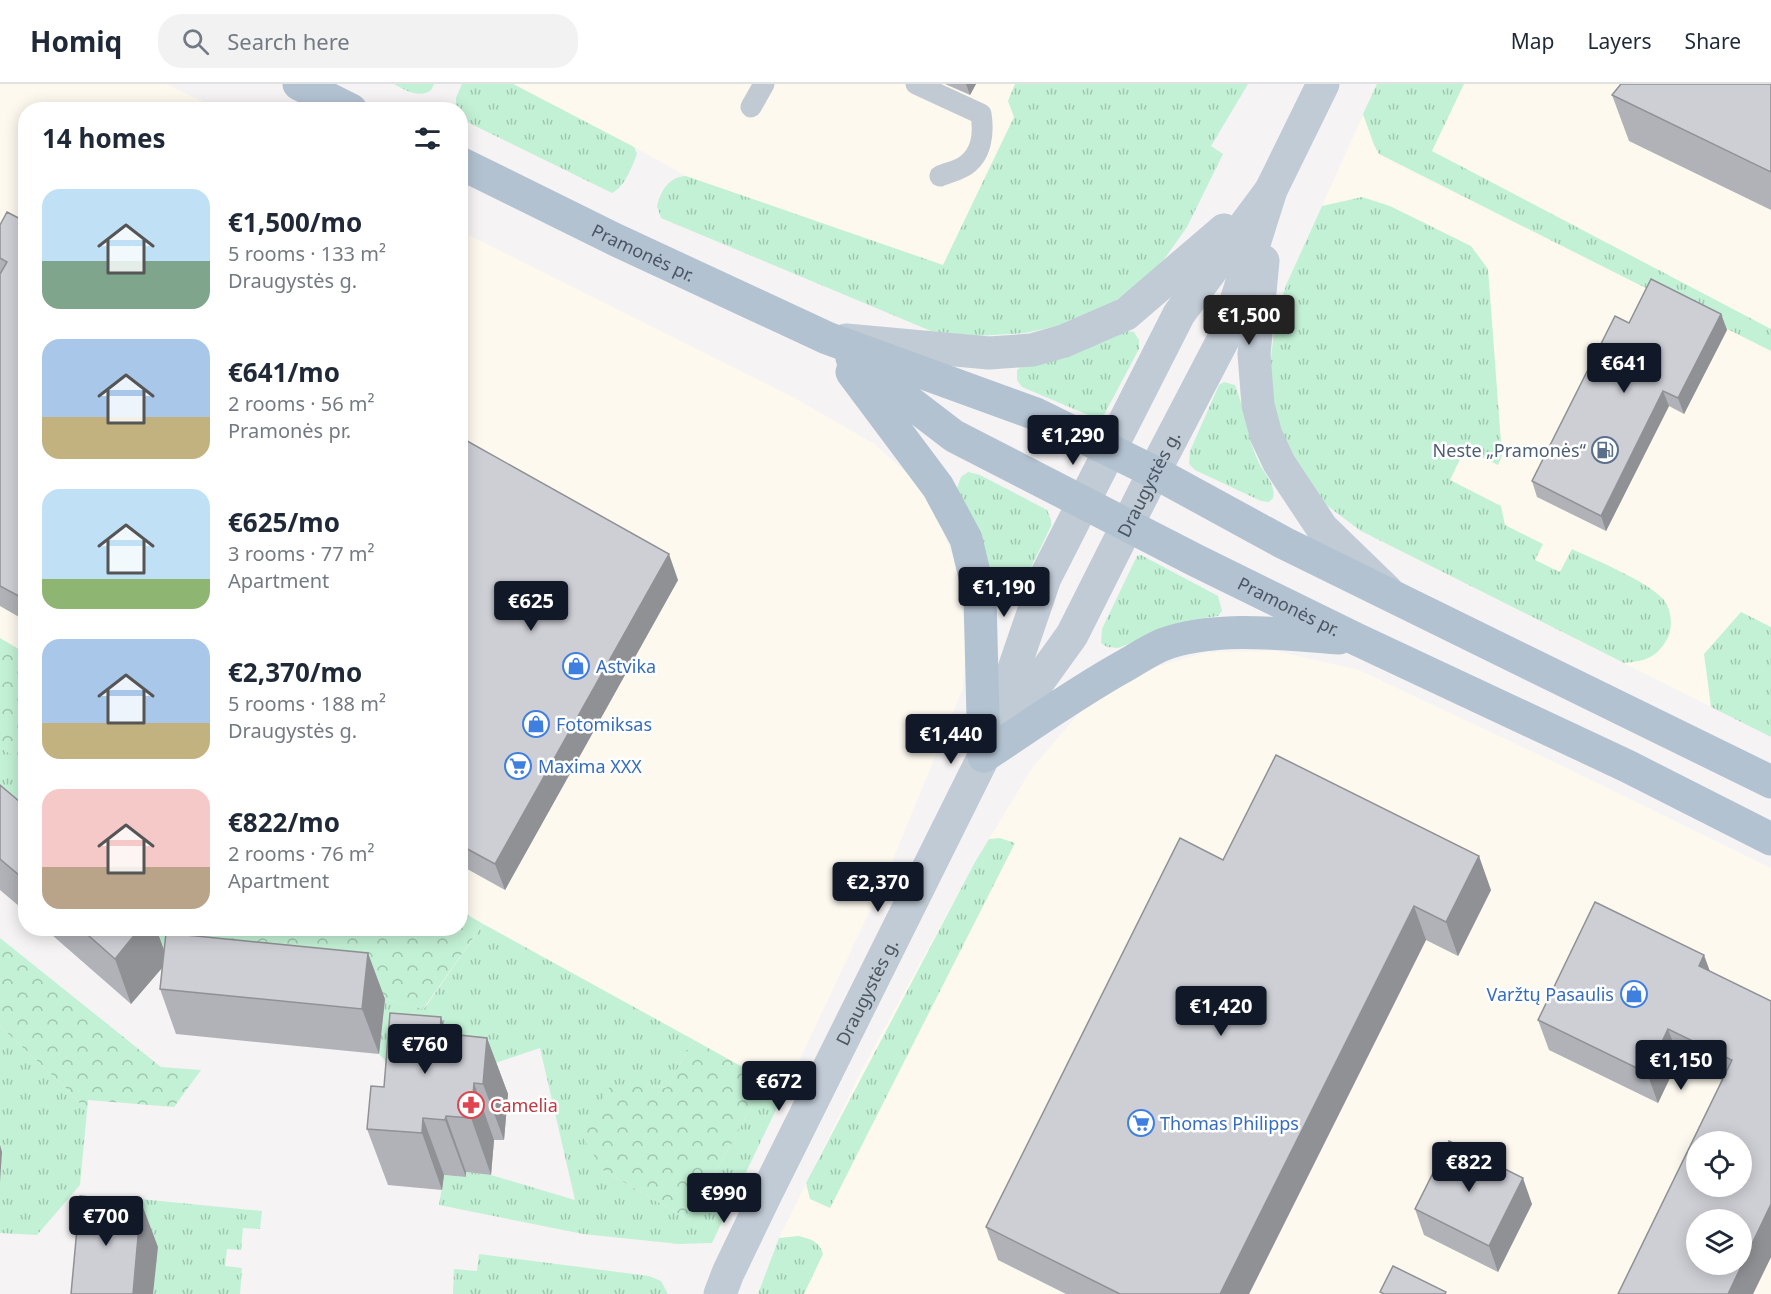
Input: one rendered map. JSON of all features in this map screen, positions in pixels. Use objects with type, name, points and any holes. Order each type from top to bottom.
[{"type":"main road","points":[[299,84],[335,102]]},
{"type":"main road","name":"Draugystės g.","points":[[984,756],[1072,635],[1225,336],[1271,190],[1323,84]]},
{"type":"main road","name":"Pramonės pr.","points":[[468,167],[616,240],[827,338],[1036,414],[1154,472],[1284,543],[1771,782]]},
{"type":"main road","points":[[827,338],[988,353],[1032,350],[1064,341],[1126,314],[1271,190]]},
{"type":"main road","points":[[1271,190],[1254,354],[1258,405],[1266,435],[1279,463],[1322,528],[1392,596]]},
{"type":"main road","name":"Draugystės g.","points":[[720,1294],[765,1196],[984,756],[1045,578],[1179,314],[1271,190]]},
{"type":"main road","points":[[827,338],[938,487],[966,539],[980,598],[984,756]]},
{"type":"main road","name":"Pramonės pr.","points":[[827,338],[954,436],[1083,504],[1356,639],[1627,766],[1771,839]]},
{"type":"main road","points":[[984,756],[1101,679],[1162,645],[1223,633],[1266,633],[1356,639]]},
{"type":"lane","points":[[751,107],[764,84]]},
{"type":"lane","points":[[916,84],[981,114],[983,127],[979,149],[965,166],[940,176]]},
{"type":"shaded area","points":[[0,84],[167,84],[204,102],[18,102],[18,649],[0,638]]},
{"type":"shaded area","points":[[514,84],[1015,84],[1008,101],[1014,117],[943,265],[686,176]]},
{"type":"shaded area","points":[[1377,84],[1771,84],[1771,737],[1361,531],[1277,311],[1287,283]]},
{"type":"shaded area","points":[[468,234],[791,396],[873,443],[918,483],[933,505],[958,570],[966,647],[963,688],[888,872],[785,1091],[468,915]]},
{"type":"shaded area","points":[[1276,651],[1359,670],[1771,868],[1771,1294],[758,1294],[779,1238],[860,1073],[975,862],[1032,768],[1087,704],[1145,670],[1207,652]]},
{"type":"green space","points":[[394,84],[434,84],[426,93],[417,94]]},
{"type":"green space","points":[[462,84],[513,84],[634,147],[637,154],[628,176],[612,193],[468,122],[468,102],[456,102]]},
{"type":"green space","points":[[1015,84],[1248,84],[1211,146],[1223,154],[1187,227],[1158,268],[1110,305],[1058,326],[1025,333],[977,336],[931,331],[661,218],[657,206],[663,190],[670,182],[686,176],[943,265],[1014,117],[1008,101]]},
{"type":"green space","points":[[1377,84],[1464,84],[1432,151],[1771,329],[1771,351],[1379,154],[1363,114]]},
{"type":"green space","points":[[1362,197],[1390,206],[1471,246],[1488,269],[1502,456],[1498,465],[1465,449],[1450,480],[1501,506],[1505,525],[1543,544],[1535,560],[1560,572],[1572,549],[1619,571],[1654,591],[1668,607],[1671,625],[1669,636],[1658,652],[1643,660],[1624,663],[1361,531],[1317,498],[1291,459],[1273,410],[1270,364],[1277,311],[1287,283],[1322,206]]},
{"type":"green space","points":[[1126,331],[1134,332],[1139,340],[1139,349],[1104,415],[1093,417],[1022,387],[1017,380],[1017,370],[1026,364]]},
{"type":"green space","points":[[1224,382],[1235,385],[1255,453],[1273,489],[1273,498],[1269,502],[1261,501],[1195,470],[1189,464],[1190,451],[1219,385]]},
{"type":"green space","points":[[968,472],[980,475],[1047,510],[1051,526],[1020,590],[1005,592],[993,583],[957,488],[961,477]]},
{"type":"green space","points":[[1141,555],[1218,596],[1222,611],[1218,616],[1192,620],[1118,648],[1107,647],[1101,643],[1102,629],[1137,556]]},
{"type":"green space","points":[[1741,612],[1771,627],[1771,737],[1711,707],[1704,654]]},
{"type":"green space","points":[[0,638],[18,649],[18,758],[0,748]]},
{"type":"green space","points":[[0,748],[18,758],[18,811],[15,829],[0,846]]},
{"type":"green space","points":[[1000,838],[1015,843],[830,1208],[810,1199],[806,1183],[975,862],[989,839]]},
{"type":"green space","points":[[468,915],[483,924],[423,1009],[385,999],[182,978],[137,936],[468,936]]},
{"type":"green space","points":[[483,924],[694,1040],[666,1088],[647,1084],[603,1170],[689,1220],[766,1080],[785,1091],[712,1243],[679,1244],[583,1234],[439,1205],[444,1175],[465,1177],[466,1172],[491,1175],[575,1200],[540,1048],[462,1074],[409,1086],[379,1054],[385,999],[424,1009]]},
{"type":"green space","points":[[0,938],[161,1067],[201,1070],[174,1107],[88,1100],[87,1111],[0,1026]]},
{"type":"green space","points":[[0,1026],[87,1111],[80,1185],[37,1235],[0,1233]]},
{"type":"green space","points":[[694,1040],[766,1080],[689,1220],[603,1170],[580,1133],[611,1085],[647,1084],[666,1088]]},
{"type":"green space","points":[[110,1196],[262,1211],[260,1229],[243,1228],[241,1250],[227,1249],[225,1266],[242,1268],[240,1294],[153,1294],[93,1217]]},
{"type":"green space","points":[[798,1236],[814,1241],[823,1254],[804,1294],[758,1294],[779,1238]]},
{"type":"green space","points":[[479,1254],[649,1276],[661,1281],[668,1294],[453,1294],[454,1269],[477,1271]]},
{"type":"building","points":[[1621,84],[1771,84],[1771,172],[1612,95]]},
{"type":"building","points":[[7,212],[18,218],[18,596],[0,586],[0,274],[7,262],[0,258],[0,225]]},
{"type":"building","points":[[1651,279],[1721,314],[1678,398],[1663,391],[1601,516],[1532,481],[1615,316],[1629,323]]},
{"type":"building","name":"Maxima XXX","points":[[468,441],[669,554],[495,864],[468,849]]},
{"type":"building","points":[[1276,755],[1479,856],[1446,922],[1414,906],[1220,1294],[1120,1294],[986,1227],[1180,838],[1223,860]]},
{"type":"building","points":[[0,785],[18,800],[18,874],[0,859]]},
{"type":"building","points":[[1595,902],[1704,955],[1699,966],[1771,1001],[1771,1204],[1752,1244],[1752,1209],[1686,1209],[1686,1275],[1737,1275],[1728,1294],[1618,1294],[1686,1154],[1686,1197],[1752,1197],[1752,1131],[1697,1131],[1732,1060],[1668,1029],[1647,1073],[1538,1020]]},
{"type":"building","points":[[89,936],[134,936],[115,959]]},
{"type":"building","points":[[166,936],[196,936],[368,953],[362,1009],[160,989]]},
{"type":"building","points":[[390,1013],[441,1017],[440,1033],[487,1038],[483,1084],[474,1083],[471,1118],[446,1116],[445,1120],[423,1118],[422,1133],[367,1129],[371,1086],[384,1087]]},
{"type":"building","points":[[1449,1141],[1523,1178],[1489,1246],[1415,1209]]},
{"type":"building","points":[[80,1196],[141,1202],[133,1294],[71,1294]]},
{"type":"building","points":[[1393,1266],[1446,1292],[1445,1294],[1384,1294],[1380,1292]]},
{"type":"place","name":"Neste „Pramonės“","points":[[1605,450]]},
{"type":"place","name":"Astvika","points":[[576,666]]},
{"type":"place","name":"Fotomiksas","points":[[536,724]]},
{"type":"place","name":"Maxima XXX","points":[[518,766]]},
{"type":"place","name":"Varžtų Pasaulis","points":[[1634,994]]},
{"type":"place","name":"Camelia","points":[[471,1105]]},
{"type":"place","name":"Thomas Philipps","points":[[1141,1123]]}]
